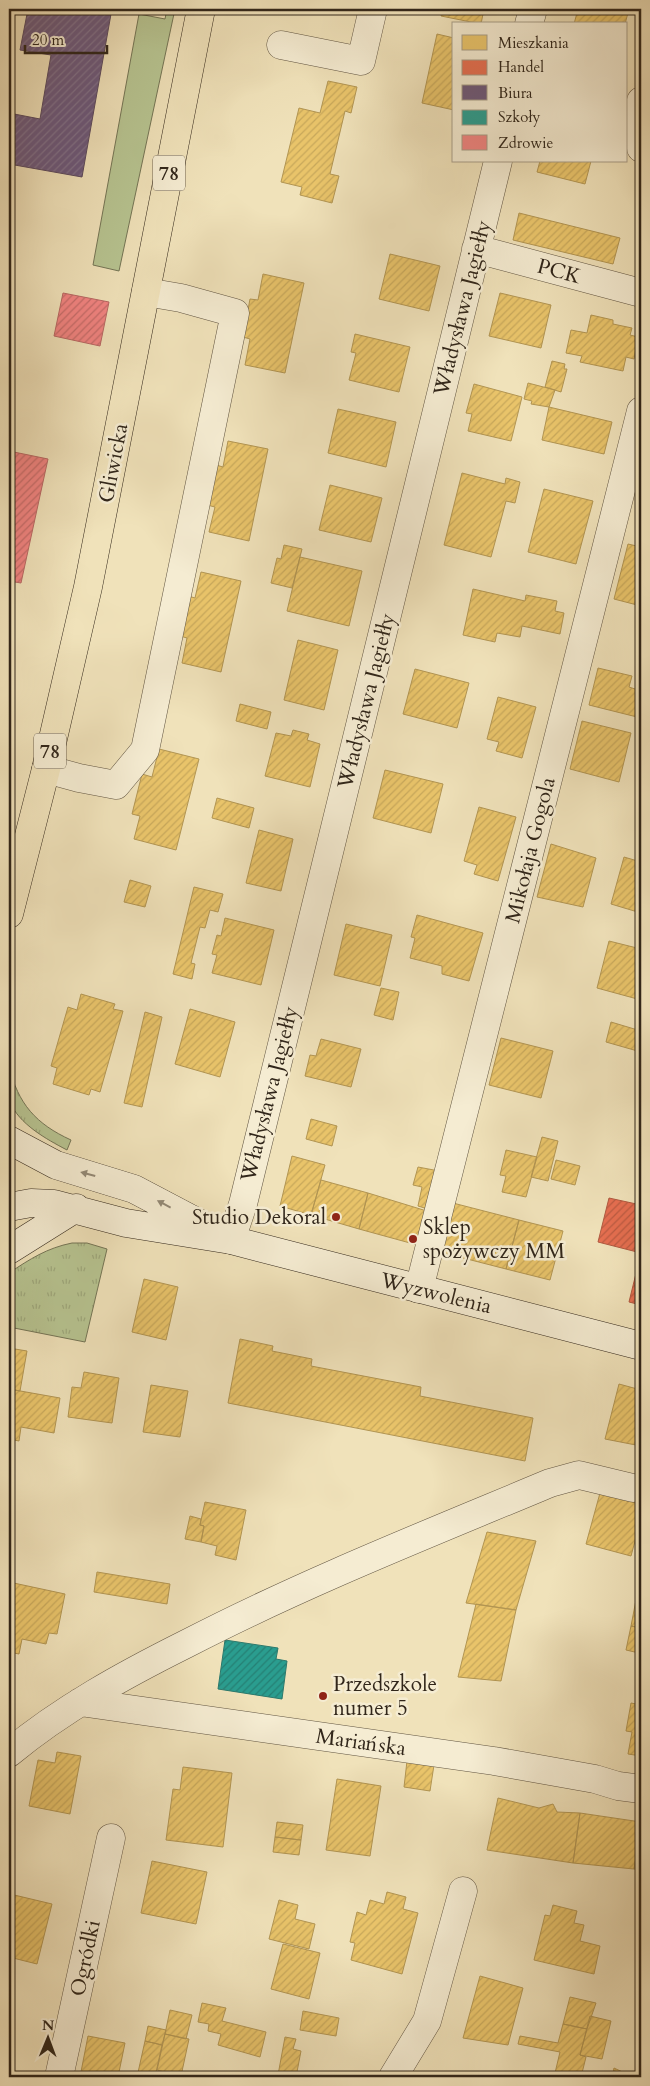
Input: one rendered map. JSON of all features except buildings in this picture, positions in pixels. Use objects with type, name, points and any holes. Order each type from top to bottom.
[{"type":"main road","name":"Gliwicka","points":[[9,914],[46,769],[94,560],[201,9]]},
{"type":"street","points":[[281,45],[360,61],[373,9]]},
{"type":"street","points":[[530,22],[533,9]]},
{"type":"street","points":[[641,102],[641,148]]},
{"type":"street","name":"Władysława Jagiełły","points":[[231,1240],[243,1204],[498,162]]},
{"type":"street","name":"PCK","points":[[476,249],[641,293]]},
{"type":"street","points":[[46,769],[116,785],[145,750],[235,313],[181,298],[146,292]]},
{"type":"street","name":"Mikołaja Gogola","points":[[419,1288],[641,411]]},
{"type":"street","name":"Wyzwolenia","points":[[9,1140],[56,1164],[134,1189],[231,1240]]},
{"type":"street","name":"Wyzwolenia","points":[[9,1207],[44,1203],[76,1208],[126,1222],[231,1240],[641,1346]]},
{"type":"street","points":[[9,1250],[76,1208]]},
{"type":"street","points":[[9,1753],[80,1702],[142,1666],[222,1625],[338,1572],[550,1483],[578,1475],[633,1488]]},
{"type":"street","name":"Mariańska","points":[[80,1702],[494,1761],[641,1789]]},
{"type":"street","name":"Ogródki","points":[[58,2077],[111,1838]]},
{"type":"street","points":[[393,2077],[427,2021],[463,1891]]},
{"type":"green space","points":[[167,9],[175,9],[119,271],[93,265],[139,14],[165,19]]},
{"type":"green space","points":[[9,1066],[23,1102],[30,1111],[38,1120],[71,1140],[67,1150],[26,1124],[14,1110],[8,1094]]},
{"type":"green space","points":[[72,1243],[87,1243],[107,1249],[85,1342],[9,1327],[9,1273],[39,1255]]},
{"type":"place","name":"Studio Dekoral","points":[[336,1217]]},
{"type":"place","name":"Sklep spożywczy MM","points":[[413,1239]]},
{"type":"place","name":"Przedszkole numer 5","points":[[323,1696]]}]
